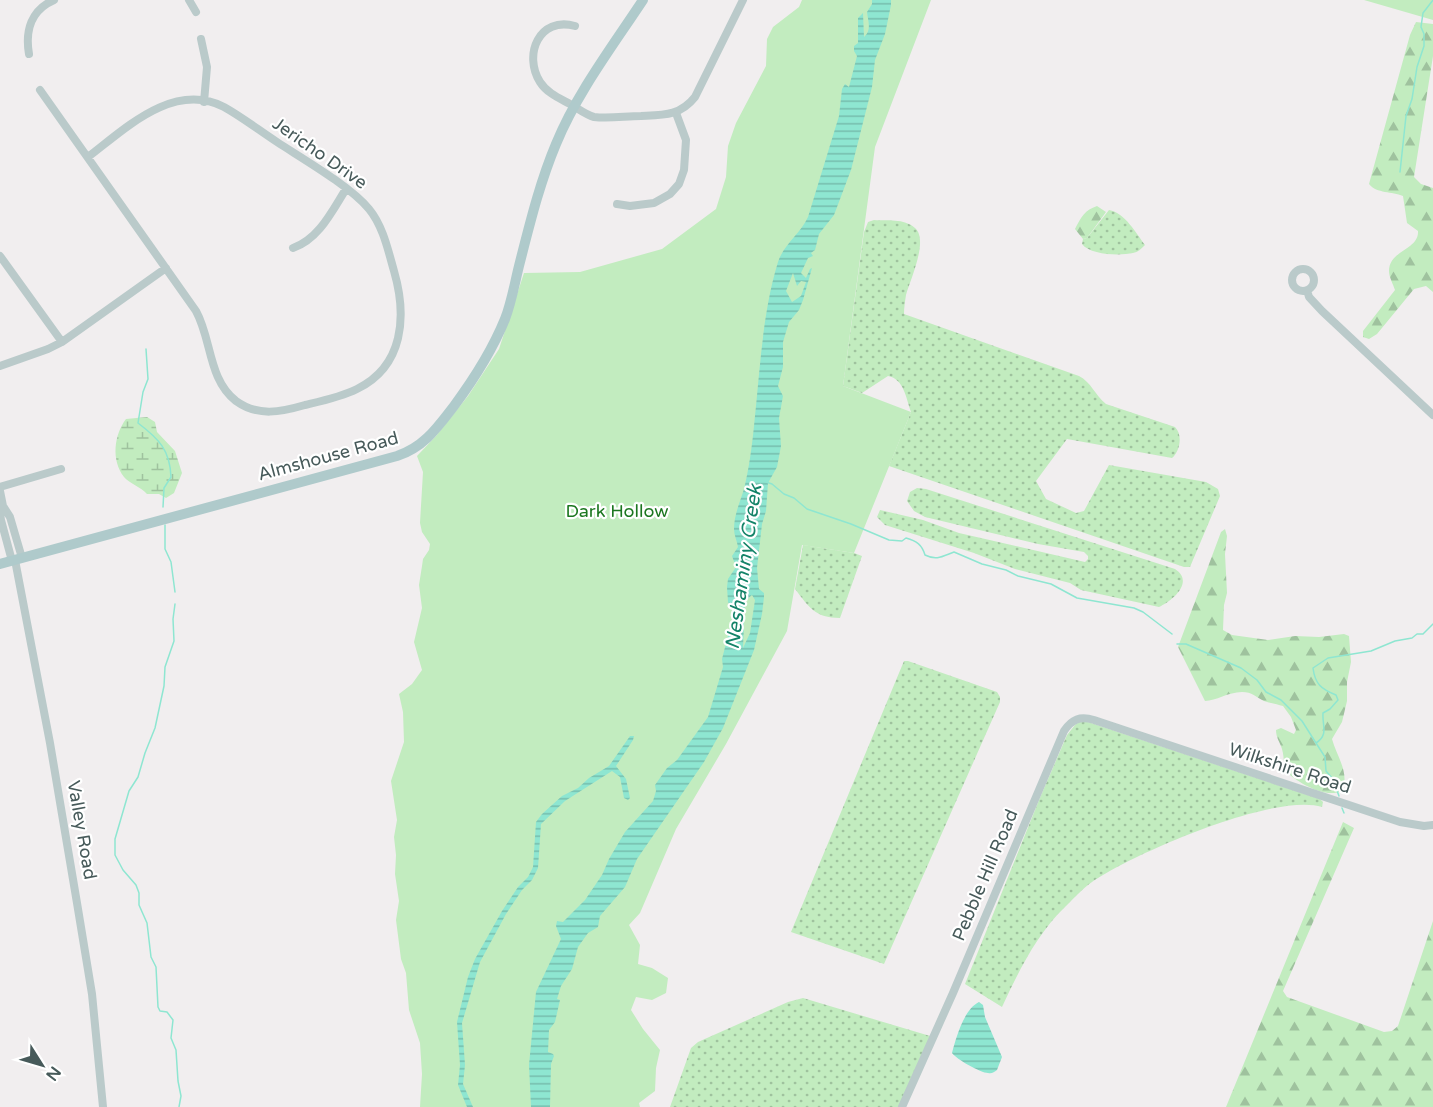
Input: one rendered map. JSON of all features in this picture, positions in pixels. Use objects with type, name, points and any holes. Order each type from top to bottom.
[{"type":"main road","name":"Almshouse Road","points":[[0,564],[397,456],[421,444],[438,427],[474,377],[500,330],[509,306],[529,226],[548,164],[574,107],[643,0]]},
{"type":"street","points":[[29,54],[27,42],[30,24],[37,12],[54,0]]},
{"type":"street","points":[[189,0],[196,12]]},
{"type":"street","points":[[575,26],[560,24],[548,28],[536,43],[533,59],[536,74],[542,85],[574,107],[597,117],[665,115],[676,113],[690,103],[697,93],[743,0]]},
{"type":"street","points":[[201,39],[207,67],[204,102]]},
{"type":"street","name":"Jericho Drive","points":[[40,90],[202,321],[220,381],[230,395],[243,405],[267,413],[280,412],[355,390],[374,378],[389,360],[398,339],[401,306],[398,284],[381,229],[367,206],[346,189],[224,107],[204,102],[174,103],[145,114],[88,157]]},
{"type":"street","points":[[616,204],[630,206],[654,203],[670,194],[679,184],[684,170],[686,140],[676,113]]},
{"type":"street","points":[[293,248],[302,245],[312,237],[346,189]]},
{"type":"street","points":[[0,256],[62,342]]},
{"type":"street","points":[[0,366],[62,342],[166,268]]},
{"type":"street","points":[[1307,290],[1322,310],[1433,415]]},
{"type":"street","points":[[0,489],[61,470]]},
{"type":"street","name":"Valley Road","points":[[0,489],[3,506],[0,513],[1,520],[17,560],[78,903],[92,994],[103,1107]]},
{"type":"street","name":"Pebble Hill Road","points":[[902,1107],[1064,731],[1073,721],[1084,717],[1138,734]]},
{"type":"street","name":"Wilkshire Road","points":[[1138,734],[1400,822],[1424,826],[1433,825]]},
{"type":"green space","name":"Dark Hollow","points":[[802,0],[931,0],[875,147],[843,386],[911,412],[854,553],[802,545],[787,631],[726,744],[676,829],[640,913],[629,925],[640,945],[638,964],[652,968],[668,978],[666,993],[652,1000],[636,997],[631,1010],[660,1050],[655,1091],[639,1103],[640,1107],[420,1107],[422,1074],[420,1043],[409,1010],[406,973],[401,959],[396,920],[399,901],[395,874],[394,837],[397,820],[391,781],[404,742],[403,712],[399,694],[412,684],[422,670],[414,642],[422,608],[419,585],[423,559],[430,544],[422,532],[420,523],[423,472],[417,456],[468,396],[499,349],[524,273],[580,272],[662,249],[716,209],[726,177],[728,146],[736,123],[766,66],[767,39],[773,27],[799,7]]},
{"type":"green space","points":[[1364,0],[1433,0],[1433,20]]},
{"type":"green space","points":[[1416,22],[1433,24],[1433,56],[1414,177],[1421,184],[1433,188],[1433,292],[1426,286],[1414,289],[1377,334],[1369,339],[1363,337],[1363,331],[1395,290],[1389,273],[1390,264],[1398,254],[1414,242],[1418,231],[1407,223],[1403,196],[1380,191],[1369,184],[1410,35]]},
{"type":"green space","points":[[1097,206],[1106,212],[1087,238],[1083,239],[1075,229],[1084,214]]},
{"type":"green space","points":[[1109,210],[1125,219],[1145,245],[1135,253],[1106,254],[1086,248],[1082,244],[1083,239],[1087,238]]},
{"type":"green space","points":[[874,220],[906,223],[915,228],[919,234],[919,251],[906,295],[904,314],[1079,376],[1106,404],[1175,427],[1180,443],[1172,458],[1067,439],[1036,481],[1046,499],[1076,513],[1084,511],[1109,465],[1206,482],[1218,489],[1220,496],[1190,567],[1184,567],[889,466],[911,412],[901,385],[888,376],[862,393],[843,386],[864,232],[868,222]]},
{"type":"green space","points":[[147,417],[155,422],[157,432],[175,451],[182,473],[174,493],[166,498],[159,494],[147,494],[124,477],[117,463],[117,440],[122,425],[126,419]]},
{"type":"green space","points":[[917,488],[1175,569],[1181,574],[1182,585],[1175,596],[1159,607],[1081,590],[1070,583],[1015,569],[974,553],[885,525],[877,517],[880,510],[923,520],[959,533],[1085,562],[1088,559],[1084,552],[1038,544],[925,517],[914,511],[907,501],[910,492]]},
{"type":"green space","points":[[1225,529],[1227,593],[1223,630],[1232,635],[1268,640],[1295,636],[1319,637],[1344,634],[1349,636],[1351,662],[1347,682],[1347,701],[1342,722],[1332,739],[1344,771],[1342,791],[1327,793],[1319,791],[1303,784],[1284,770],[1283,752],[1276,730],[1281,728],[1294,734],[1296,730],[1283,706],[1264,701],[1245,692],[1232,693],[1205,701],[1178,647],[1221,532]]},
{"type":"green space","points":[[803,545],[862,556],[840,618],[818,614],[795,589]]},
{"type":"green space","points":[[904,661],[997,692],[1000,702],[884,964],[791,932]]},
{"type":"green space","points":[[1082,720],[1320,799],[1323,802],[1322,807],[1300,805],[1272,808],[1239,817],[1170,842],[1111,870],[1074,897],[1045,929],[1002,1007],[965,984],[1067,735]]},
{"type":"green space","points":[[1343,822],[1354,828],[1283,991],[1287,997],[1384,1032],[1392,1031],[1398,1026],[1433,921],[1433,1107],[1226,1107]]},
{"type":"green space","points":[[803,998],[930,1036],[899,1107],[670,1107],[691,1048],[698,1042],[788,1002]]},
{"type":"water","name":"Neshaminy Creek","points":[[872,0],[891,0],[885,34],[875,60],[872,87],[851,170],[834,215],[819,234],[815,250],[811,253],[813,256],[808,258],[801,273],[806,278],[812,268],[803,300],[799,310],[789,322],[783,342],[783,367],[778,386],[783,396],[779,418],[781,446],[777,467],[768,483],[766,511],[762,524],[757,568],[759,589],[764,593],[764,597],[754,650],[723,728],[704,762],[637,859],[625,887],[600,916],[598,927],[588,933],[578,947],[572,969],[561,986],[557,999],[560,1000],[555,1022],[549,1030],[548,1052],[554,1056],[551,1064],[550,1107],[531,1107],[529,1065],[536,992],[561,939],[556,926],[557,921],[563,922],[585,900],[602,875],[625,832],[653,801],[655,785],[667,768],[677,760],[708,717],[723,667],[722,659],[732,620],[733,612],[728,602],[727,587],[728,579],[736,567],[732,556],[738,547],[734,524],[750,458],[768,302],[778,262],[808,217],[839,116],[842,89],[845,84],[849,87],[857,56],[854,46],[858,43],[858,18],[863,13],[864,37],[869,28],[867,12]],"holes":[[[793,273],[797,286],[801,281],[806,282],[801,296],[792,302],[786,291]],[[752,595],[755,600],[750,633],[743,648],[745,601]]]},
{"type":"water","points":[[630,736],[634,736],[633,740],[616,766],[626,779],[630,798],[628,800],[624,798],[620,777],[612,771],[565,801],[541,824],[538,868],[532,880],[522,890],[506,914],[480,962],[462,1023],[465,1065],[463,1084],[473,1107],[467,1107],[458,1085],[460,1065],[457,1022],[475,959],[502,911],[533,867],[536,822],[562,796],[578,788],[609,766]]},
{"type":"water","points":[[979,1002],[983,1005],[985,1017],[1002,1057],[997,1070],[993,1073],[975,1068],[952,1053],[965,1017]]},
{"type":"waterway","points":[[1400,172],[1406,116],[1424,46],[1424,34],[1421,27],[1423,13],[1433,0]]},
{"type":"waterway","points":[[146,349],[148,379],[143,392],[138,423],[152,434],[166,452],[171,477],[164,488],[163,507]]},
{"type":"waterway","name":"Neshaminy Creek","points":[[766,482],[794,498],[807,509],[889,540],[902,541],[906,538],[913,541],[921,546],[925,555],[929,557],[940,557],[954,552],[1018,576],[1051,584],[1077,598],[1134,608],[1172,634]]},
{"type":"waterway","points":[[165,525],[165,549],[171,562],[175,592]]},
{"type":"waterway","points":[[175,604],[174,641],[165,667],[164,686],[155,728],[138,777],[129,791],[115,839],[115,855],[139,893],[139,905],[147,923],[151,957],[156,967],[158,1007],[160,1011],[167,1012],[173,1020],[171,1038],[176,1050],[181,1096],[179,1107]]},
{"type":"waterway","points":[[1316,743],[1324,733],[1323,713],[1338,700],[1336,695],[1320,685],[1315,678],[1313,668],[1328,658],[1371,651],[1395,641],[1423,634],[1433,624]]},
{"type":"waterway","points":[[1177,644],[1186,644],[1241,668],[1257,680],[1266,692],[1281,700],[1302,721],[1325,757],[1326,771],[1332,778],[1339,796]]},
{"type":"waterway","points":[[1342,808],[1344,813]]}]
